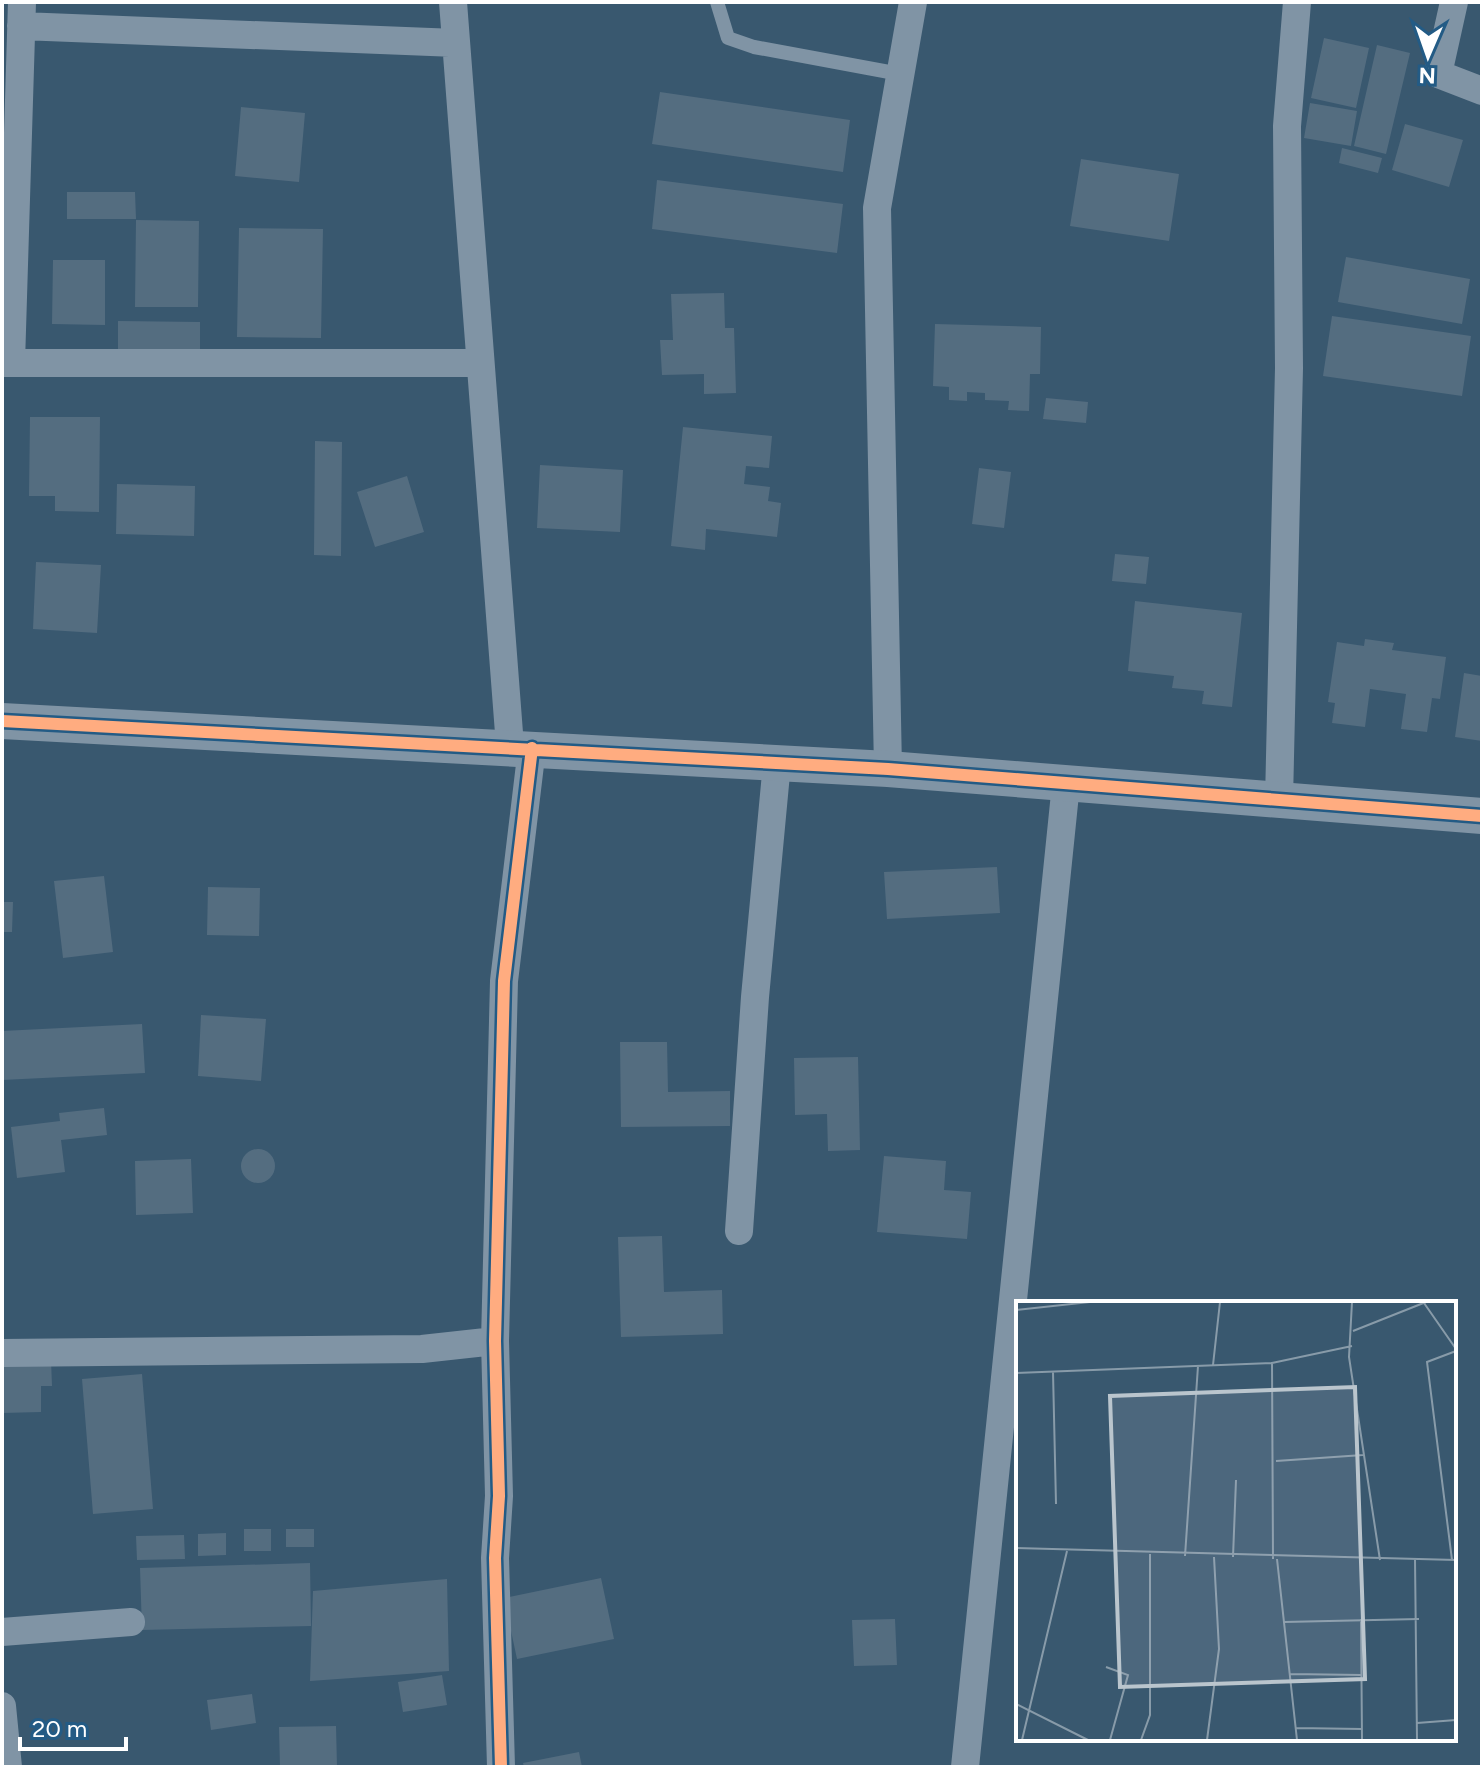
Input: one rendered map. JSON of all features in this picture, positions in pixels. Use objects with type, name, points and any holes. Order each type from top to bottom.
[{"type":"street","points":[[453,2],[478,363],[521,747],[504,981],[495,1341],[501,1767]]},
{"type":"street","points":[[888,769],[877,208],[913,2]]},
{"type":"street","points":[[1279,800],[1289,368],[1287,126],[1297,2]]},
{"type":"street","points":[[1454,2],[1438,74],[1482,91]]},
{"type":"street","points":[[456,43],[21,14],[6,363],[478,363]]},
{"type":"street","points":[[2,721],[888,769],[1482,816]]},
{"type":"street","points":[[739,1231],[755,997],[777,763]]},
{"type":"street","points":[[965,1767],[1066,784]]},
{"type":"street","points":[[2,1353],[422,1349],[495,1341]]},
{"type":"street","points":[[2,1632],[131,1622]]},
{"type":"street","points":[[2,1706],[8,1767]]},
{"type":"lane","points":[[717,2],[728,38],[754,47],[900,74]]},
{"type":"building","points":[[1324,38],[1369,48],[1356,108],[1311,98]]},
{"type":"building","points":[[1377,45],[1410,53],[1386,154],[1354,146]]},
{"type":"building","points":[[660,92],[850,120],[843,172],[652,144]]},
{"type":"building","points":[[1310,103],[1357,111],[1351,146],[1304,138]]},
{"type":"building","points":[[241,107],[305,113],[299,182],[235,176]]},
{"type":"building","points":[[1405,124],[1463,140],[1449,187],[1392,170]]},
{"type":"building","points":[[1342,148],[1382,158],[1378,173],[1339,163]]},
{"type":"building","points":[[1081,159],[1179,174],[1169,241],[1070,226]]},
{"type":"building","points":[[657,180],[843,204],[837,253],[652,229]]},
{"type":"building","points":[[67,192],[135,192],[136,219],[67,219]]},
{"type":"building","points":[[136,220],[199,221],[198,307],[135,307]]},
{"type":"building","points":[[239,228],[323,229],[321,338],[237,337]]},
{"type":"building","points":[[1346,257],[1470,279],[1462,324],[1338,302]]},
{"type":"building","points":[[53,260],[105,260],[105,325],[52,324]]},
{"type":"building","points":[[724,293],[725,328],[734,328],[736,393],[704,394],[704,374],[662,375],[660,340],[673,340],[671,294]]},
{"type":"building","points":[[1332,316],[1471,336],[1462,396],[1323,376]]},
{"type":"building","points":[[118,321],[200,322],[200,355],[118,354]]},
{"type":"building","points":[[935,324],[1041,327],[1040,374],[1030,374],[1029,411],[1008,410],[1009,401],[985,400],[985,393],[967,392],[967,401],[949,400],[949,387],[933,386]]},
{"type":"building","points":[[1046,398],[1088,402],[1086,423],[1043,419]]},
{"type":"building","points":[[30,417],[100,417],[99,512],[55,511],[55,496],[29,496]]},
{"type":"building","points":[[683,427],[772,436],[769,468],[746,466],[744,484],[770,487],[768,501],[781,503],[777,537],[706,529],[705,550],[671,546]]},
{"type":"building","points":[[315,441],[342,442],[341,556],[314,555]]},
{"type":"building","points":[[540,465],[623,470],[620,532],[537,528]]},
{"type":"building","points":[[979,468],[1011,472],[1004,528],[972,524]]},
{"type":"building","points":[[407,476],[424,532],[375,547],[357,492]]},
{"type":"building","points":[[117,484],[195,486],[194,536],[116,534]]},
{"type":"building","points":[[1115,554],[1149,557],[1146,584],[1112,581]]},
{"type":"building","points":[[36,562],[101,565],[97,633],[33,629]]},
{"type":"building","points":[[1135,601],[1242,613],[1232,707],[1202,704],[1204,691],[1172,688],[1174,676],[1128,671]]},
{"type":"building","points":[[1365,639],[1394,643],[1392,650],[1446,657],[1440,699],[1432,698],[1427,732],[1401,729],[1406,694],[1370,689],[1365,727],[1332,723],[1335,703],[1328,702],[1337,642],[1364,646]]},
{"type":"building","points":[[1464,673],[1482,676],[1482,741],[1455,737]]},
{"type":"building","points":[[997,867],[1000,913],[887,919],[884,872]]},
{"type":"building","points":[[104,876],[113,952],[63,958],[54,881]]},
{"type":"building","points":[[208,887],[260,888],[259,936],[207,935]]},
{"type":"building","points":[[2,902],[13,902],[12,932],[2,932]]},
{"type":"building","points":[[201,1015],[266,1019],[261,1081],[198,1076]]},
{"type":"building","points":[[142,1024],[145,1073],[2,1080],[2,1031]]},
{"type":"building","points":[[620,1042],[667,1042],[668,1092],[730,1091],[730,1126],[621,1127]]},
{"type":"building","points":[[858,1057],[860,1150],[828,1151],[827,1114],[795,1115],[794,1058]]},
{"type":"building","points":[[104,1108],[107,1135],[61,1140],[65,1172],[17,1178],[11,1127],[60,1121],[59,1113]]},
{"type":"building","points":[[258,1149],[270,1154],[275,1166],[270,1178],[258,1183],[246,1178],[241,1166],[246,1154]]},
{"type":"building","points":[[884,1156],[946,1161],[944,1190],[971,1192],[967,1239],[877,1232]]},
{"type":"building","points":[[191,1159],[193,1213],[136,1215],[135,1161]]},
{"type":"building","points":[[662,1236],[664,1292],[722,1290],[723,1334],[621,1337],[618,1237]]},
{"type":"building","points":[[51,1360],[52,1386],[41,1386],[41,1412],[2,1413],[2,1361]]},
{"type":"building","points":[[142,1374],[153,1509],[93,1514],[82,1379]]},
{"type":"building","points":[[244,1529],[271,1529],[271,1551],[244,1551]]},
{"type":"building","points":[[286,1529],[314,1529],[314,1547],[286,1547]]},
{"type":"building","points":[[226,1533],[226,1555],[198,1556],[198,1534]]},
{"type":"building","points":[[184,1535],[185,1559],[137,1560],[136,1536]]},
{"type":"building","points":[[310,1563],[311,1626],[142,1630],[140,1568]]},
{"type":"building","points":[[601,1578],[614,1639],[517,1659],[504,1598]]},
{"type":"building","points":[[447,1579],[449,1671],[310,1681],[313,1591]]},
{"type":"building","points":[[895,1619],[897,1665],[854,1666],[852,1620]]},
{"type":"building","points":[[442,1675],[447,1705],[403,1712],[398,1682]]},
{"type":"building","points":[[252,1694],[256,1723],[211,1730],[207,1700]]},
{"type":"building","points":[[336,1726],[337,1767],[280,1767],[279,1727]]},
{"type":"building","points":[[579,1752],[582,1767],[524,1767],[523,1763]]},
{"type":"cycle path","points":[[2,721],[888,769],[1482,816]]},
{"type":"cycle path","points":[[501,1767],[495,1558],[499,1496],[495,1341],[504,981],[532,748]]}]
